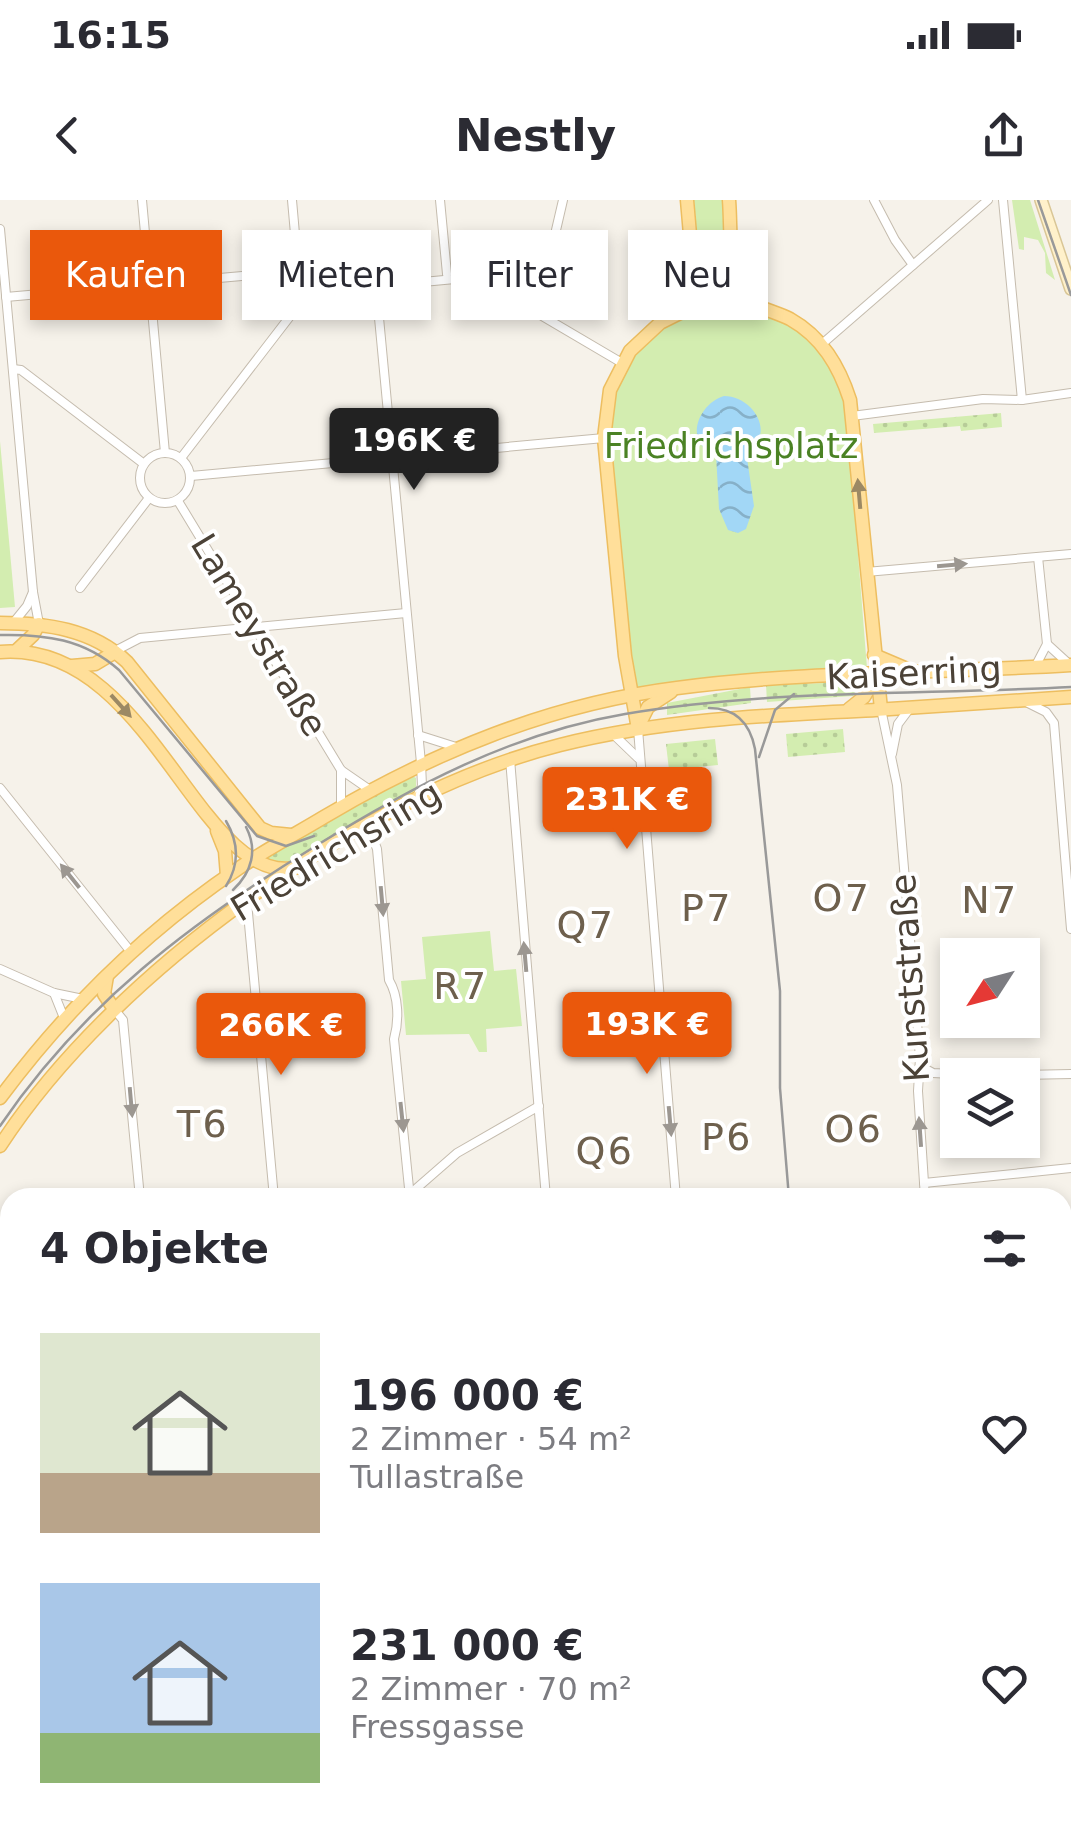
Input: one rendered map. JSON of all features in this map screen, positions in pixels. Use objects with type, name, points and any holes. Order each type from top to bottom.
[{"type":"main road","points":[[687,200],[690,230]]},
{"type":"main road","points":[[728,200],[731,230]]},
{"type":"main road","points":[[768,310],[790,319],[822,344],[839,370],[852,416],[881,709]]},
{"type":"main road","points":[[638,729],[627,670],[604,438],[606,403],[622,363],[654,328],[668,320]]},
{"type":"main road","points":[[7,623],[39,624],[78,632],[115,652],[134,670],[260,828],[271,834],[294,835]]},
{"type":"main road","points":[[16,651],[34,635],[39,624]]},
{"type":"main road","points":[[0,652],[52,657],[72,666],[114,698],[236,849],[250,860],[276,870],[298,868]]},
{"type":"main road","points":[[72,666],[95,664],[115,652]]},
{"type":"main road","points":[[874,654],[916,673]]},
{"type":"main road","name":"Kaiserring","points":[[756,681],[1070,665]]},
{"type":"main road","points":[[611,700],[627,670]]},
{"type":"main road","points":[[847,711],[864,697],[876,676]]},
{"type":"main road","name":"Friedrichsring","points":[[0,1098],[64,1018],[131,952],[250,860],[370,790],[457,747],[539,718],[632,696],[756,681]]},
{"type":"main road","points":[[638,729],[644,712],[672,691]]},
{"type":"main road","points":[[659,727],[657,710],[672,691]]},
{"type":"main road","points":[[632,696],[659,727]]},
{"type":"main road","name":"Kaiserring","points":[[759,714],[1071,698]]},
{"type":"main road","name":"Friedrichsring","points":[[0,1146],[66,1060],[114,1009],[200,936],[357,832],[457,779],[510,759],[638,729],[759,714]]},
{"type":"main road","points":[[216,823],[226,851],[227,876]]},
{"type":"main road","points":[[108,974],[104,994],[114,1009]]},
{"type":"street","points":[[142,200],[145,230]]},
{"type":"street","points":[[292,200],[295,230]]},
{"type":"street","points":[[440,200],[447,274]]},
{"type":"street","points":[[556,230],[563,200]]},
{"type":"street","points":[[874,200],[913,264]]},
{"type":"street","points":[[822,344],[988,200]]},
{"type":"street","points":[[1003,200],[1022,400]]},
{"type":"street","points":[[1041,200],[1071,290]]},
{"type":"street","points":[[0,229],[39,624]]},
{"type":"street","points":[[6,296],[30,294]]},
{"type":"street","points":[[153,320],[165,453]]},
{"type":"street","points":[[181,458],[287,320]]},
{"type":"street","points":[[379,320],[421,763],[422,786],[415,800]]},
{"type":"street","points":[[551,320],[622,363]]},
{"type":"street","points":[[13,370],[21,370],[144,464]]},
{"type":"street","points":[[852,416],[983,399],[1022,400],[1071,393]]},
{"type":"street","points":[[191,476],[604,438]]},
{"type":"street","points":[[165,453],[181,458],[191,476],[188,490],[178,500],[164,504],[150,498],[141,486],[144,464],[165,453]]},
{"type":"street","points":[[80,588],[150,498]]},
{"type":"street","name":"Lameystraße","points":[[178,500],[340,770],[370,790]]},
{"type":"street","points":[[866,572],[1071,554]]},
{"type":"street","points":[[1035,667],[1047,644],[1038,557]]},
{"type":"street","points":[[7,623],[27,606],[33,592]]},
{"type":"street","points":[[115,652],[140,638],[406,613]]},
{"type":"street","points":[[1047,644],[1070,665]]},
{"type":"street","points":[[1022,700],[1046,712],[1054,723],[1071,929]]},
{"type":"street","name":"Kunststraße","points":[[891,758],[898,724],[910,708]]},
{"type":"street","name":"Kunststraße","points":[[881,709],[897,785],[920,1066],[925,1188]]},
{"type":"street","points":[[638,729],[675,1188]]},
{"type":"street","points":[[612,734],[638,758]]},
{"type":"street","points":[[418,735],[457,747]]},
{"type":"street","points":[[510,759],[545,1188]]},
{"type":"street","name":"Lameystraße","points":[[340,770],[341,808]]},
{"type":"street","points":[[0,788],[131,952]]},
{"type":"street","points":[[357,832],[374,841],[377,848],[389,980],[395,990],[398,1026],[394,1039],[409,1188]]},
{"type":"street","points":[[247,902],[273,1188]]},
{"type":"street","points":[[0,969],[54,993],[83,999]]},
{"type":"street","points":[[54,993],[64,1018]]},
{"type":"street","points":[[114,1009],[123,1020],[139,1188]]},
{"type":"street","points":[[920,1066],[940,1073]]},
{"type":"street","points":[[1040,1075],[1071,1074]]},
{"type":"street","points":[[419,1188],[457,1152],[539,1106]]},
{"type":"street","points":[[924,1183],[1071,1168]]},
{"type":"green space","points":[[694,200],[723,200],[725,230],[697,230]]},
{"type":"green space","points":[[1012,200],[1030,200],[1055,280],[1046,273],[1045,253],[1038,240],[1024,237],[1024,250],[1019,249]]},
{"type":"green space","name":"Friedrichsplatz","points":[[768,315],[808,341],[830,369],[846,403],[867,668],[636,688],[614,488],[612,428],[615,399],[624,373],[638,350],[660,330],[681,320],[768,320]]},
{"type":"green space","points":[[1001,413],[1002,427],[874,433],[873,424]]},
{"type":"green space","points":[[0,441],[15,607],[0,608]]},
{"type":"green space","points":[[855,682],[858,686],[853,696],[767,702],[766,685]]},
{"type":"green space","points":[[750,687],[751,703],[667,715],[667,703]]},
{"type":"green space","points":[[843,729],[845,752],[788,757],[786,734]]},
{"type":"green space","points":[[715,739],[718,765],[669,770],[666,744]]},
{"type":"green space","points":[[410,775],[416,778],[416,790],[294,862],[261,860],[365,798]]},
{"type":"green space","points":[[490,931],[494,971],[516,969],[522,1026],[486,1029],[487,1052],[479,1052],[469,1034],[406,1035],[401,981],[426,979],[422,937]]},
{"type":"water","points":[[724,396],[744,402],[761,427],[755,444],[746,451],[754,506],[746,529],[738,533],[728,530],[719,509],[716,454],[706,449],[697,434],[701,415]]},
{"type":"tram line","points":[[1038,200],[1071,295]]},
{"type":"tram line","points":[[0,635],[63,640],[92,651],[119,670],[257,836],[286,846],[314,836]]},
{"type":"tram line","points":[[0,1126],[32,1082],[103,1004],[182,937],[268,876],[351,825],[425,784],[503,749],[583,723],[681,706],[792,697],[1071,687]]},
{"type":"tram line","points":[[759,757],[775,710],[794,694]]},
{"type":"tram line","points":[[709,708],[727,711],[740,719],[750,732],[755,749],[780,991],[780,1088],[788,1188]]},
{"type":"tram line","points":[[226,821],[236,854],[226,886]]},
{"type":"tram line","points":[[233,890],[245,876],[251,860],[252,844],[246,827]]},
{"type":"district","name":"O7","points":[[842,898]]},
{"type":"district","name":"N7","points":[[990,900]]},
{"type":"district","name":"P7","points":[[707,908]]},
{"type":"district","name":"Q7","points":[[586,925]]},
{"type":"district","name":"R7","points":[[461,986]]},
{"type":"district","name":"T6","points":[[203,1124]]},
{"type":"district","name":"O6","points":[[854,1129]]},
{"type":"district","name":"P6","points":[[727,1137]]},
{"type":"district","name":"Q6","points":[[605,1151]]}]
